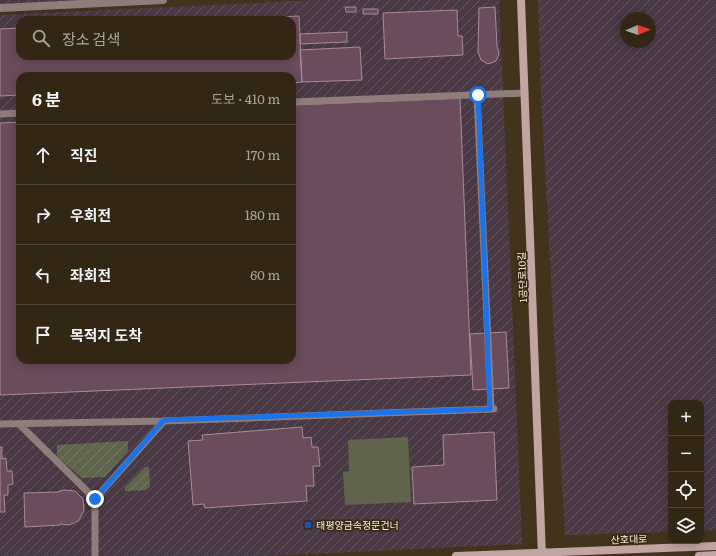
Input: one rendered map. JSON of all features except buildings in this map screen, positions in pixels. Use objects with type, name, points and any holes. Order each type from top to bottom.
[{"type":"street","points":[[0,8],[163,0]]},
{"type":"street","name":"1공단로10길","points":[[522,0],[542,554]]},
{"type":"street","name":"산호대로","points":[[456,556],[542,554],[716,546]]},
{"type":"street","points":[[699,556],[716,555]]},
{"type":"lane","points":[[296,102],[525,93]]},
{"type":"lane","points":[[0,424],[492,409],[478,95]]},
{"type":"lane","points":[[0,114],[16,113]]},
{"type":"lane","points":[[95,556],[95,499],[164,420]]},
{"type":"lane","points":[[19,424],[95,499]]},
{"type":"shaded area","points":[[0,0],[163,0],[0,8]]},
{"type":"shaded area","points":[[317,0],[499,0],[522,544],[269,556],[0,556],[0,15]]},
{"type":"shaded area","points":[[538,0],[716,0],[716,530],[704,531],[704,400],[668,400],[668,532],[565,535],[541,94]]},
{"type":"green space","points":[[408,437],[411,502],[345,505],[343,472],[349,471],[348,440]]},
{"type":"green space","points":[[128,441],[128,451],[105,477],[82,478],[57,457],[57,445]]},
{"type":"green space","points":[[145,467],[149,467],[150,487],[146,490],[125,491],[125,487]]},
{"type":"place","name":"태평양금속정문건너","points":[[308,525]]},
{"type":"route","points":[[95,499],[164,420],[490,409],[478,95]]}]
